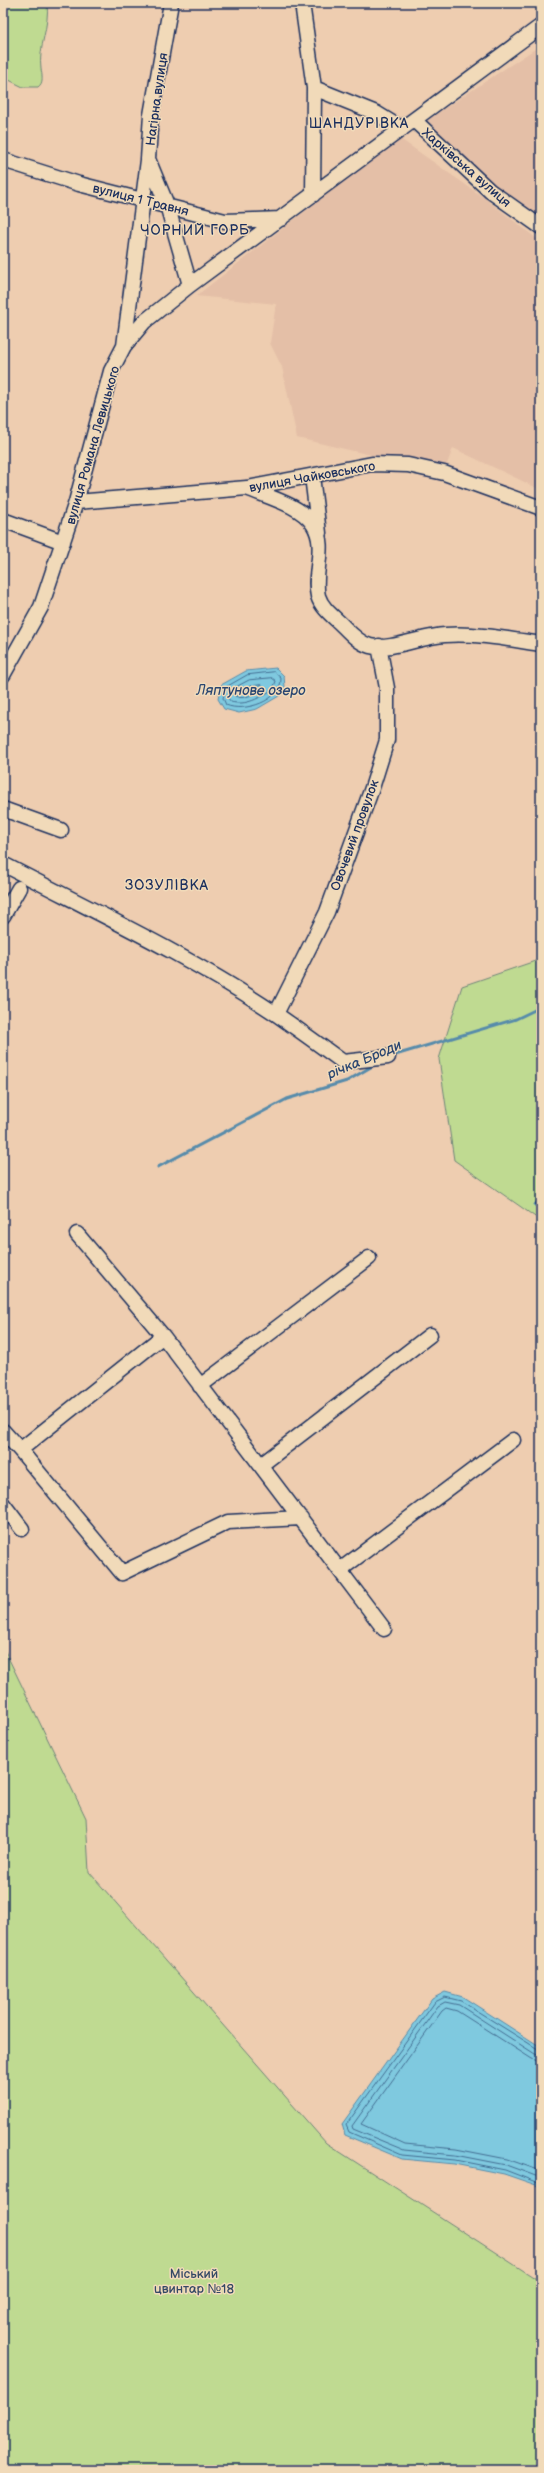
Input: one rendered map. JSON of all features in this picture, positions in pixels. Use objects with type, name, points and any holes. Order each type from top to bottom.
[{"type":"street","name":"Нагірна вулиця","points":[[171,3],[151,115],[148,159],[167,205],[190,285]]},
{"type":"street","points":[[302,3],[314,88],[313,195]]},
{"type":"street","name":"вулиця Романа Левицького","points":[[3,675],[41,607],[76,502],[111,371],[124,346],[144,322],[190,285],[541,26]]},
{"type":"street","points":[[314,88],[376,113],[402,129]]},
{"type":"street","name":"Харківська вулиця","points":[[414,120],[490,191],[541,227]]},
{"type":"street","points":[[124,346],[148,159]]},
{"type":"street","name":"вулиця 1 Травня","points":[[3,160],[79,184],[167,205],[225,221],[281,219]]},
{"type":"street","name":"вулиця Чайковського","points":[[76,502],[247,488],[372,464],[408,465],[444,473],[541,508]]},
{"type":"street","points":[[312,476],[320,542],[317,581],[318,596],[324,608],[355,637],[370,646],[388,646],[427,636],[459,634],[496,636],[541,644]]},
{"type":"street","points":[[247,488],[296,510],[313,524],[320,542]]},
{"type":"street","points":[[3,520],[63,542]]},
{"type":"street","name":"Овочевий провулок","points":[[276,1014],[327,912],[372,788],[387,740],[387,688],[379,646]]},
{"type":"street","points":[[3,809],[61,830]]},
{"type":"street","points":[[3,864],[119,923],[276,1014],[343,1062],[388,1057]]},
{"type":"street","points":[[3,916],[19,888]]},
{"type":"street","points":[[77,1234],[163,1336],[384,1629]]},
{"type":"street","points":[[200,1386],[369,1258]]},
{"type":"street","points":[[261,1465],[430,1335]]},
{"type":"street","points":[[20,1450],[163,1336]]},
{"type":"street","points":[[3,1431],[122,1573],[228,1522],[301,1518]]},
{"type":"street","points":[[340,1570],[513,1440]]},
{"type":"street","points":[[3,1504],[22,1529]]},
{"type":"shaded area","points":[[541,45],[541,220],[496,187],[424,122]]},
{"type":"shaded area","points":[[399,138],[483,197],[541,242],[541,490],[453,448],[446,467],[371,455],[297,438],[282,367],[270,343],[276,304],[196,296]]},
{"type":"green space","points":[[3,3],[47,3],[47,20],[41,52],[42,79],[38,87],[23,87],[3,77]]},
{"type":"green space","points":[[541,959],[541,1221],[454,1160],[439,1059],[462,986]]},
{"type":"green space","name":"Міський цвинтар №18","points":[[3,1647],[86,1818],[89,1872],[326,2143],[541,2282],[541,2470],[3,2470]]},
{"type":"water","name":"Ляптунове озеро","points":[[276,668],[284,676],[285,687],[279,696],[257,709],[239,713],[224,709],[218,699],[221,685],[246,671]]},
{"type":"water","points":[[445,1992],[463,1997],[541,2047],[541,2189],[536,2185],[504,2174],[454,2164],[402,2159],[345,2135],[342,2124],[432,1999]]},
{"type":"waterway","name":"річка Броди","points":[[392,1056],[516,1019],[541,1007]]},
{"type":"waterway","name":"річка Броди","points":[[158,1167],[287,1099],[347,1081],[376,1064]]},
{"type":"waterway","points":[[535,1205],[541,1198]]},
{"type":"district","name":"ШАНДУРІВКА","points":[[359,123]]},
{"type":"district","name":"ЧОРНИЙ ГОРБ","points":[[195,230]]},
{"type":"district","name":"ЗОЗУЛІВКА","points":[[167,885]]}]
